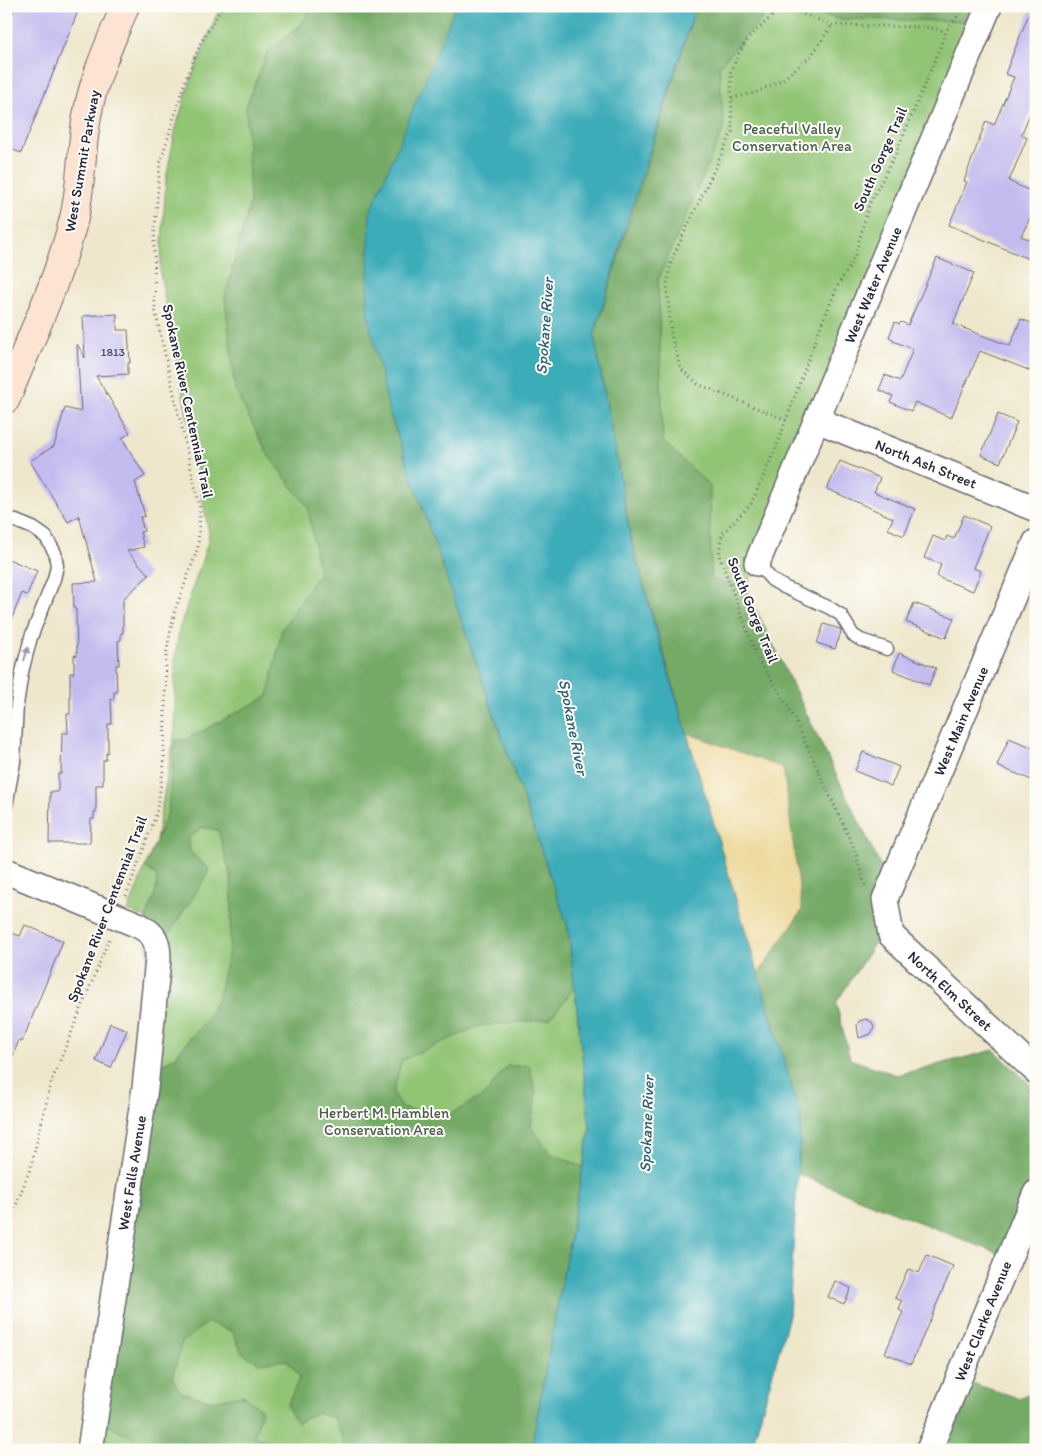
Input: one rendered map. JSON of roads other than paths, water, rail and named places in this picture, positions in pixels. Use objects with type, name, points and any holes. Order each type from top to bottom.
[{"type":"street","name":"West Summit Parkway","points":[[6,399],[51,289],[68,240],[77,202],[83,137],[89,104],[104,58],[125,6]]},
{"type":"street","name":"West Water Avenue","points":[[757,563],[817,420],[977,7]]},
{"type":"street","name":"North Ash Street","points":[[817,420],[1036,508]]},
{"type":"street","name":"West Main Avenue","points":[[876,894],[1036,542]]},
{"type":"street","name":"West Falls Avenue","points":[[6,871],[144,928],[153,935],[158,948],[145,1088],[90,1450]]},
{"type":"street","name":"North Elm Street","points":[[876,894],[890,935],[1032,1082]]},
{"type":"street","name":"West Clarke Avenue","points":[[930,1450],[1036,1193]]},
{"type":"lane","points":[[6,516],[46,536],[55,553],[57,566],[54,579],[31,637],[22,672],[17,705],[14,762],[6,806]]},
{"type":"lane","points":[[757,563],[772,580],[841,615],[853,635],[861,640],[887,649]]},
{"type":"water","name":"Spokane River","points":[[456,6],[696,6],[628,219],[594,336],[632,544],[801,1118],[789,1316],[751,1450],[531,1450],[590,1129],[568,927],[389,411],[367,311],[370,213]]},
{"type":"park label","name":"Peaceful Valley Conservation Area","points":[[792,138]]},
{"type":"park label","name":"Herbert M. Hamblen Conservation Area","points":[[384,1122]]}]
